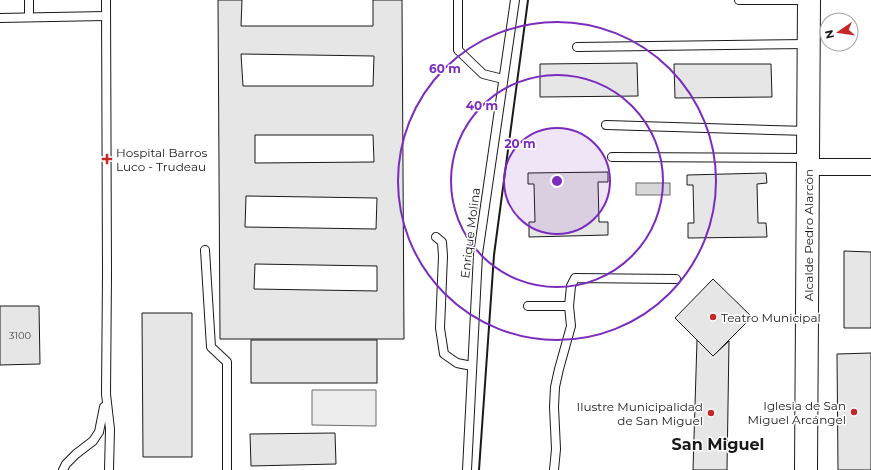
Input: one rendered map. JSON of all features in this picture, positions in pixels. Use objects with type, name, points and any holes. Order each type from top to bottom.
[{"type":"street","name":"Alcalde Pedro Alarcón","points":[[806,470],[809,0]]},
{"type":"street","points":[[808,163],[871,167]]},
{"type":"lane","points":[[29,0],[29,17]]},
{"type":"lane","points":[[106,0],[106,394],[110,429],[109,470]]},
{"type":"lane","points":[[458,0],[458,50],[483,74],[503,79]]},
{"type":"lane","name":"Enrique Molina","points":[[467,470],[478,254],[515,0]]},
{"type":"lane","points":[[739,0],[809,0]]},
{"type":"lane","points":[[0,18],[105,16]]},
{"type":"lane","points":[[577,46],[809,44]]},
{"type":"lane","points":[[606,125],[809,131]]},
{"type":"lane","points":[[612,157],[808,163]]},
{"type":"lane","points":[[436,237],[442,242],[443,256],[440,328],[444,354],[457,363],[472,366]]},
{"type":"lane","points":[[205,250],[211,346],[227,362],[227,470]]},
{"type":"lane","points":[[554,470],[556,449],[554,407],[555,387],[571,326],[569,306],[571,286],[575,278],[676,279]]},
{"type":"lane","points":[[528,306],[569,306]]},
{"type":"lane","points":[[63,470],[66,464],[93,441],[99,432],[106,394]]},
{"type":"shaded area","points":[[636,183],[670,183],[670,195],[636,195]]},
{"type":"shaded area","points":[[312,390],[376,390],[376,426],[312,425]]},
{"type":"building","points":[[218,0],[242,0],[241,26],[373,26],[373,0],[402,0],[404,339],[220,339]],"holes":[[[241,54],[374,56],[373,86],[243,86]],[[255,135],[373,135],[374,162],[255,163]],[[246,196],[377,198],[376,229],[245,227]],[[255,264],[377,266],[377,291],[254,289]]]},
{"type":"building","points":[[637,63],[638,96],[540,97],[540,64]]},
{"type":"building","points":[[674,64],[771,64],[772,97],[675,98]]},
{"type":"building","points":[[608,172],[608,182],[598,182],[599,222],[608,222],[608,235],[529,237],[529,222],[535,222],[534,184],[528,184],[528,173]]},
{"type":"building","points":[[766,173],[767,183],[757,184],[758,223],[766,223],[767,237],[688,238],[688,223],[694,223],[693,185],[687,185],[687,175]]},
{"type":"building","points":[[844,251],[871,252],[871,328],[844,328]]},
{"type":"building","name":"Teatro Municipal","points":[[713,279],[752,317],[713,356],[675,318]]},
{"type":"building","points":[[0,306],[39,306],[40,364],[0,365]]},
{"type":"building","points":[[142,313],[192,313],[192,457],[143,457]]},
{"type":"building","points":[[251,340],[377,340],[377,383],[251,383]]},
{"type":"building","name":"Ilustre Municipalidad de San Miguel","points":[[697,340],[713,356],[729,341],[727,470],[693,470]]},
{"type":"building","name":"Iglesia de San Miguel Arcángel","points":[[871,353],[871,470],[838,470],[837,354]]},
{"type":"building","points":[[335,433],[336,464],[251,466],[250,434]]},
{"type":"wall","points":[[479,470],[494,255],[528,0]]},
{"type":"place","name":"Hospital Barros Luco - Trudeau","points":[[107,159]]},
{"type":"place","name":"Teatro Municipal","points":[[713,317]]},
{"type":"place","name":"Iglesia de San Miguel Arcángel","points":[[854,412]]},
{"type":"place","name":"Ilustre Municipalidad de San Miguel","points":[[711,413]]},
{"type":"district","name":"San Miguel","points":[[718,444]]}]
